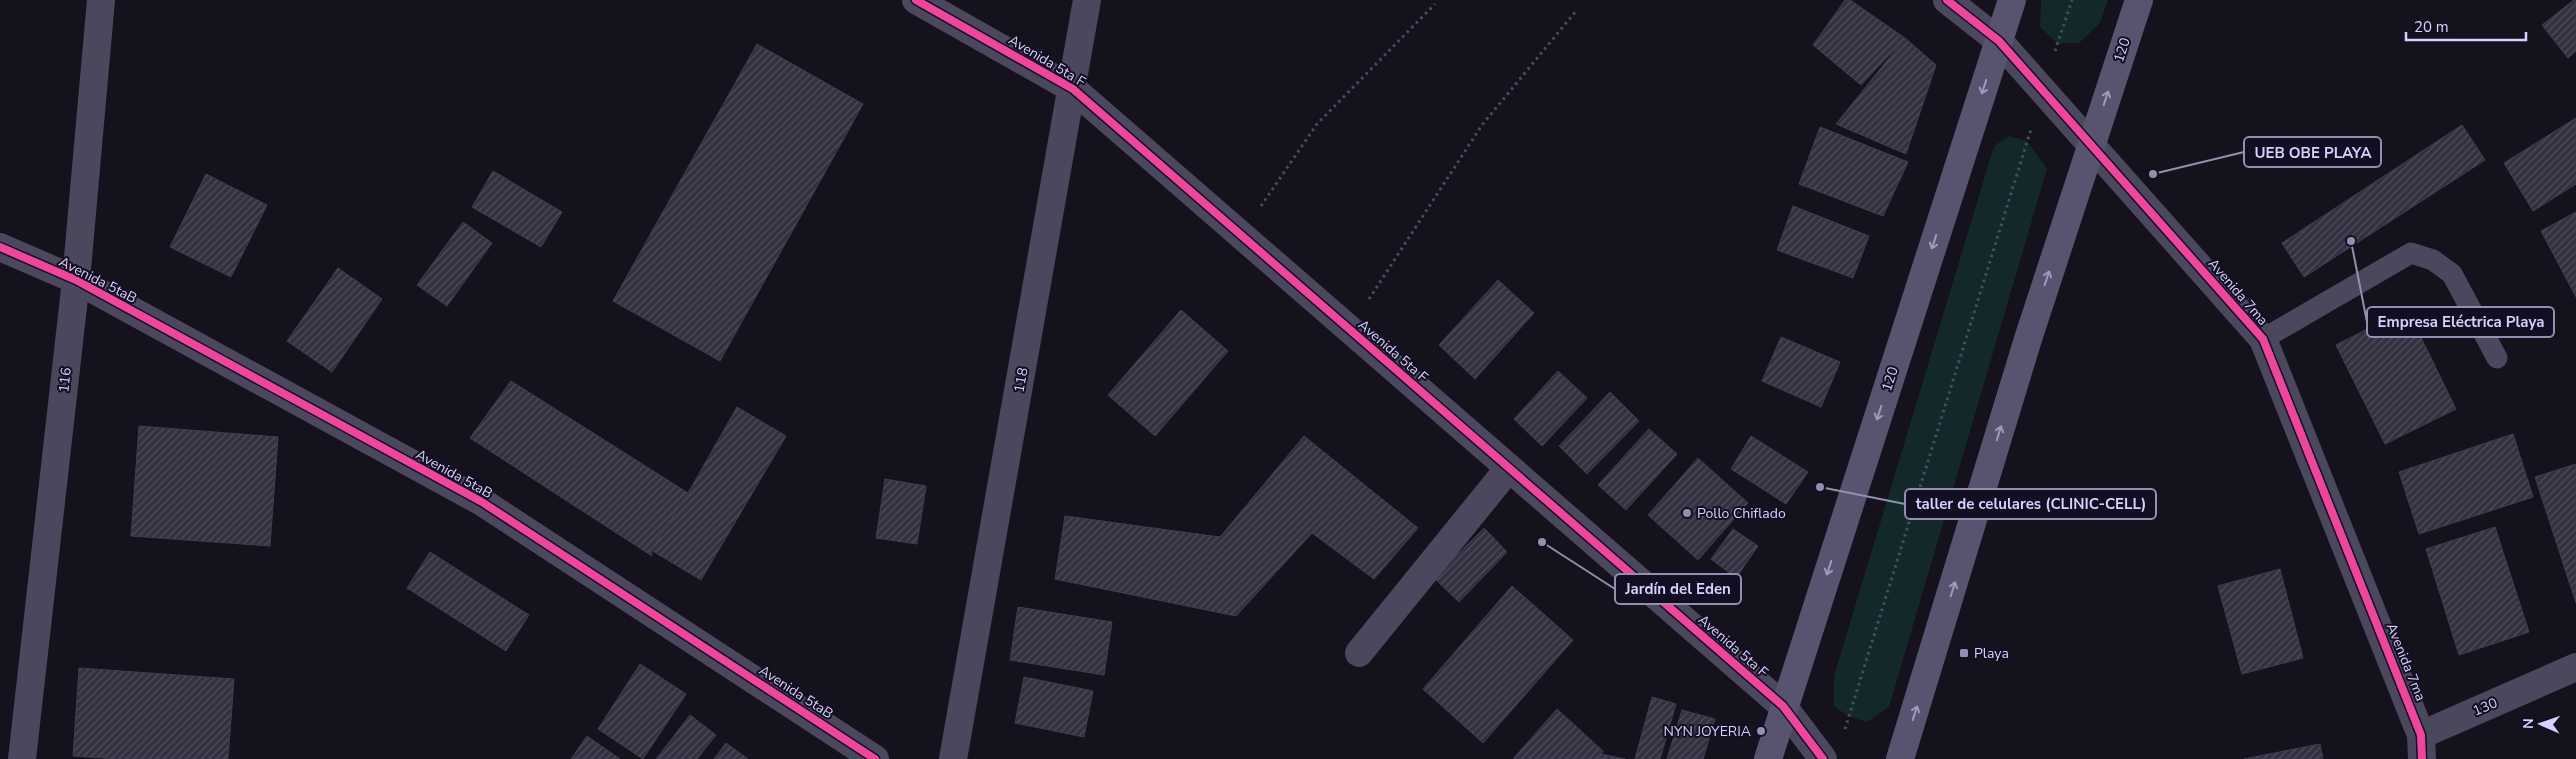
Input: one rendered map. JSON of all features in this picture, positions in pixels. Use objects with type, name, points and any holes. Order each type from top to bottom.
[{"type":"main road","name":"120","points":[[1768,759],[1783,706],[2012,0]]},
{"type":"main road","name":"120","points":[[1900,759],[2025,348],[2139,0]]},
{"type":"street","name":"116","points":[[22,759],[76,280],[101,0]]},
{"type":"street","name":"Avenida 5ta F","points":[[916,0],[1073,89],[1783,706],[1823,759]]},
{"type":"street","name":"118","points":[[953,759],[1088,0]]},
{"type":"street","name":"Avenida 7ma","points":[[1947,0],[1999,41],[2263,339],[2422,747]]},
{"type":"street","name":"Avenida 5taB","points":[[0,247],[76,280],[482,502],[875,759]]},
{"type":"street","points":[[1359,653],[1509,468]]},
{"type":"street","name":"130","points":[[2422,747],[2576,668]]},
{"type":"lane","points":[[2263,339],[2411,253],[2433,260],[2452,274],[2497,358]]},
{"type":"path","points":[[1844,733],[2072,0]]},
{"type":"path","points":[[1241,235],[1317,124],[1434,4]]},
{"type":"path","points":[[1349,329],[1482,125],[1576,11]]},
{"type":"green space","points":[[2041,0],[2108,0],[2100,23],[2079,43],[2057,43],[2040,27]]},
{"type":"green space","points":[[2009,136],[2027,141],[2047,169],[1889,707],[1867,722],[1848,716],[1834,706],[1834,676],[1994,146]]},
{"type":"building","points":[[1845,0],[1850,0],[1905,38],[1861,85],[1813,45]]},
{"type":"building","points":[[2576,0],[2576,51],[2568,58],[2542,25]]},
{"type":"building","points":[[1905,38],[1936,65],[1906,154],[1836,124]]},
{"type":"building","points":[[757,44],[863,104],[720,361],[613,301]]},
{"type":"building","points":[[2576,118],[2576,184],[2533,211],[2504,163]]},
{"type":"building","points":[[2462,125],[2485,160],[2304,277],[2282,243]]},
{"type":"building","points":[[1820,127],[1908,162],[1883,216],[1799,184]]},
{"type":"building","points":[[493,171],[562,212],[541,247],[472,207]]},
{"type":"building","points":[[206,174],[267,205],[231,277],[170,247]]},
{"type":"building","points":[[1793,206],[1869,236],[1853,278],[1777,250]]},
{"type":"building","points":[[2576,212],[2576,297],[2541,231]]},
{"type":"building","points":[[463,222],[492,243],[447,306],[417,285]]},
{"type":"building","points":[[338,268],[382,299],[332,372],[287,341]]},
{"type":"building","points":[[1498,280],[1534,313],[1475,379],[1439,345]]},
{"type":"building","points":[[2407,309],[2456,409],[2385,444],[2336,345]]},
{"type":"building","points":[[1181,310],[1228,351],[1155,436],[1108,395]]},
{"type":"building","points":[[1781,337],[1840,362],[1821,407],[1762,381]]},
{"type":"building","points":[[1558,371],[1587,398],[1542,446],[1514,419]]},
{"type":"building","points":[[511,381],[688,493],[651,550],[652,556],[470,438]]},
{"type":"building","points":[[1610,392],[1639,421],[1587,474],[1559,446]]},
{"type":"building","points":[[737,407],[786,436],[701,580],[651,550],[688,493]]},
{"type":"building","points":[[139,426],[278,437],[270,546],[131,536]]},
{"type":"building","points":[[1649,429],[1677,454],[1626,510],[1598,485]]},
{"type":"building","points":[[2513,434],[2533,497],[2419,534],[2399,472]]},
{"type":"building","points":[[1304,436],[1418,528],[1374,579],[1312,533],[1236,616],[1055,579],[1065,516],[1220,537]]},
{"type":"building","points":[[1751,436],[1808,472],[1786,504],[1731,469]]},
{"type":"building","points":[[1698,458],[1748,503],[1698,560],[1648,515]]},
{"type":"building","points":[[2576,464],[2576,603],[2535,477]]},
{"type":"building","points":[[885,479],[926,486],[917,544],[876,538]]},
{"type":"building","points":[[2495,527],[2529,632],[2459,655],[2426,549]]},
{"type":"building","points":[[1484,528],[1507,552],[1459,602],[1434,578]]},
{"type":"building","points":[[1733,529],[1758,546],[1736,578],[1711,559]]},
{"type":"building","points":[[430,552],[529,615],[506,651],[407,588]]},
{"type":"building","points":[[2280,569],[2303,658],[2242,674],[2218,586]]},
{"type":"building","points":[[1512,586],[1573,640],[1483,743],[1423,689]]},
{"type":"building","points":[[1018,607],[1112,622],[1104,675],[1010,660]]},
{"type":"building","points":[[640,664],[686,694],[643,759],[598,729]]},
{"type":"building","points":[[79,668],[234,679],[228,759],[119,759],[73,756]]},
{"type":"building","points":[[1024,677],[1093,691],[1084,737],[1015,723]]},
{"type":"building","points":[[1652,697],[1676,704],[1660,759],[1635,759]]},
{"type":"building","points":[[1557,709],[1603,751],[1601,754],[1625,759],[1513,759]]},
{"type":"building","points":[[1682,710],[1715,719],[1703,759],[1667,759]]},
{"type":"building","points":[[690,715],[716,735],[697,759],[656,759]]},
{"type":"building","points":[[587,736],[620,759],[571,759]]},
{"type":"building","points":[[726,743],[748,759],[714,759]]},
{"type":"building","points":[[2320,744],[2323,759],[2244,759]]},
{"type":"cycle path","points":[[916,0],[1073,89],[1783,706],[1823,759]]},
{"type":"cycle path","points":[[1947,0],[1999,41],[2263,339],[2421,735],[2422,759]]},
{"type":"cycle path","points":[[0,247],[76,280],[482,502],[875,759]]},
{"type":"place","name":"UEB OBE PLAYA","points":[[2153,174]]},
{"type":"place","name":"Empresa Eléctrica Playa","points":[[2351,241]]},
{"type":"place","name":"taller de celulares (CLINIC-CELL)","points":[[1820,487]]},
{"type":"place","name":"Pollo Chiflado","points":[[1687,513]]},
{"type":"place","name":"Jardín del Eden","points":[[1542,542]]},
{"type":"place","name":"Playa","points":[[1964,653]]},
{"type":"place","name":"NYN JOYERIA","points":[[1761,731]]}]
